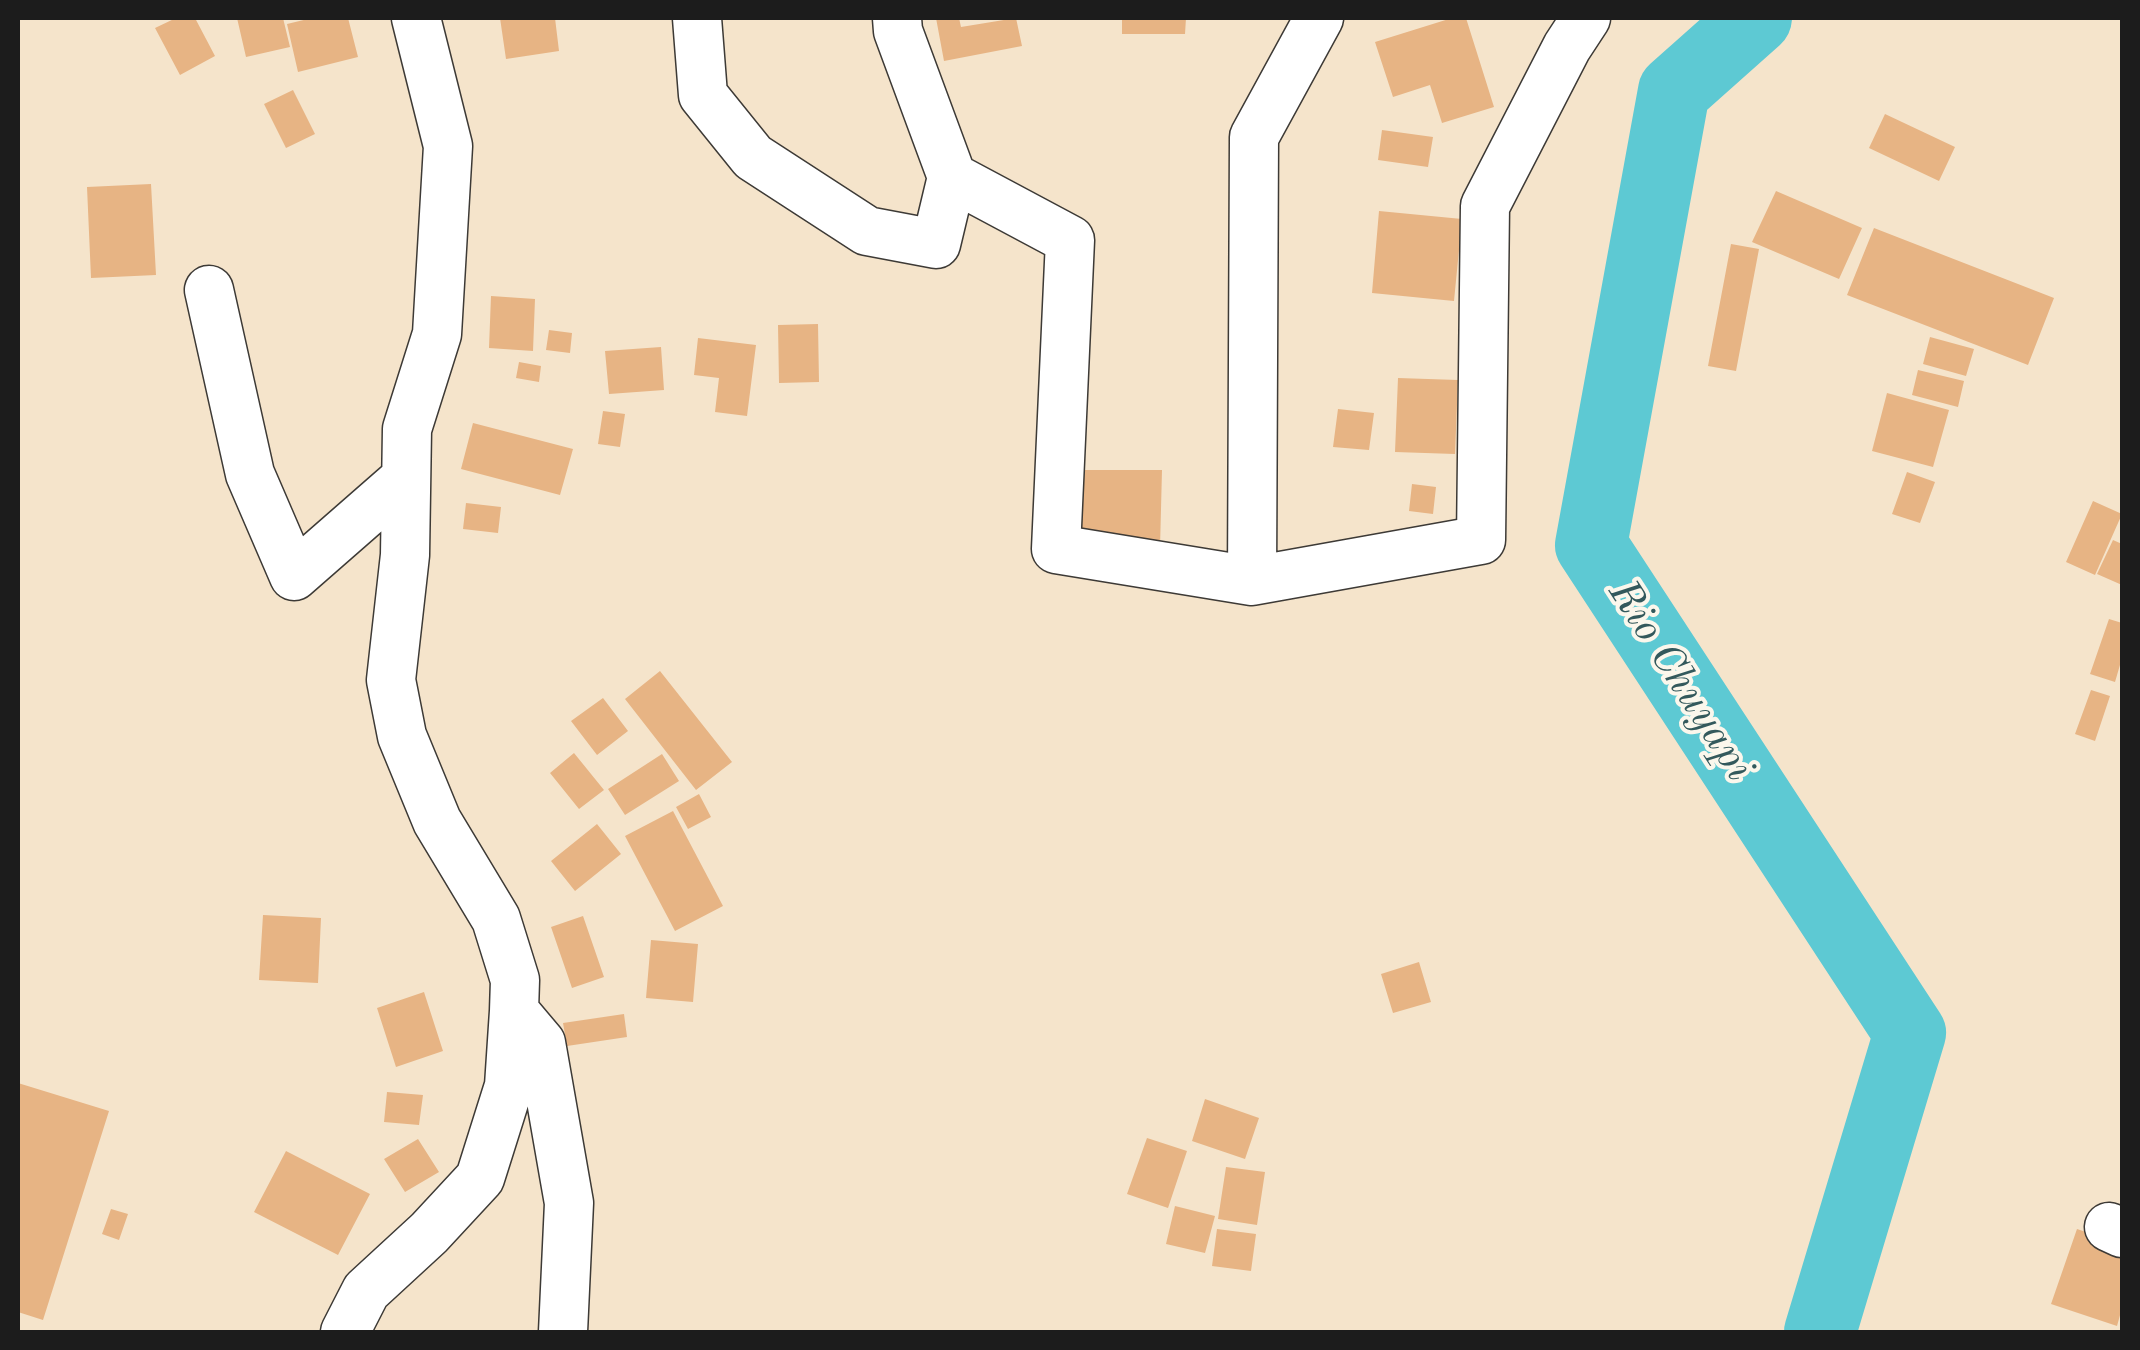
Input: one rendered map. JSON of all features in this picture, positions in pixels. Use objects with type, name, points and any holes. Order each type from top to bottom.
[{"type":"street","points":[[345,1332],[366,1291],[480,1178],[509,1086],[514,1012],[515,980],[496,920],[437,821],[402,736],[391,680],[404,555],[407,429],[437,334],[448,146],[422,29],[416,18]]},
{"type":"street","points":[[697,18],[703,95],[753,157],[867,231],[936,244],[952,177],[898,32],[897,18]]},
{"type":"street","points":[[1252,580],[1254,137],[1319,18]]},
{"type":"street","points":[[952,177],[1070,240],[1056,549],[1252,580],[1481,540],[1485,206],[1567,46],[1586,18]]},
{"type":"street","points":[[209,290],[250,474],[294,576],[406,478]]},
{"type":"street","points":[[514,1012],[541,1043],[569,1203],[563,1332]]},
{"type":"building","points":[[176,18],[195,18],[215,56],[180,75],[155,28]]},
{"type":"building","points":[[237,18],[283,18],[290,47],[246,57]]},
{"type":"building","points":[[312,18],[348,18],[358,57],[298,72],[287,24]]},
{"type":"building","points":[[500,18],[555,18],[559,51],[506,59]]},
{"type":"building","points":[[936,18],[959,18],[961,27],[1016,18],[1022,46],[944,61]]},
{"type":"building","points":[[1122,18],[1186,18],[1185,34],[1122,34]]},
{"type":"building","points":[[1452,18],[1466,18],[1494,107],[1442,123],[1430,85],[1393,97],[1375,42]]},
{"type":"building","points":[[293,90],[315,134],[286,148],[264,104]]},
{"type":"building","points":[[1885,114],[1955,147],[1939,181],[1869,148]]},
{"type":"building","points":[[1382,130],[1433,137],[1428,167],[1378,160]]},
{"type":"building","points":[[151,184],[156,275],[91,278],[87,187]]},
{"type":"building","points":[[1776,191],[1862,228],[1839,279],[1752,242]]},
{"type":"building","points":[[1379,211],[1462,219],[1454,301],[1372,293]]},
{"type":"building","points":[[1874,228],[2054,298],[2028,365],[1847,295]]},
{"type":"building","points":[[1731,244],[1759,249],[1736,371],[1708,366]]},
{"type":"building","points":[[491,296],[535,299],[533,351],[489,348]]},
{"type":"building","points":[[818,324],[819,382],[779,383],[778,325]]},
{"type":"building","points":[[549,330],[572,333],[570,353],[546,350]]},
{"type":"building","points":[[1930,337],[1974,349],[1966,376],[1923,364]]},
{"type":"building","points":[[698,338],[756,345],[747,416],[715,412],[719,378],[694,375]]},
{"type":"building","points":[[661,347],[664,390],[609,394],[605,351]]},
{"type":"building","points":[[519,362],[541,366],[539,382],[516,378]]},
{"type":"building","points":[[1918,370],[1964,381],[1958,407],[1912,395]]},
{"type":"building","points":[[1398,378],[1458,380],[1455,454],[1395,452]]},
{"type":"building","points":[[1887,393],[1949,410],[1933,467],[1872,451]]},
{"type":"building","points":[[1338,409],[1374,413],[1369,450],[1333,447]]},
{"type":"building","points":[[603,411],[625,414],[620,447],[598,444]]},
{"type":"building","points":[[473,423],[573,449],[560,495],[461,469]]},
{"type":"building","points":[[1077,470],[1162,470],[1160,548],[1076,547]]},
{"type":"building","points":[[1907,472],[1935,482],[1920,523],[1892,514]]},
{"type":"building","points":[[1412,484],[1436,487],[1433,514],[1409,511]]},
{"type":"building","points":[[2093,501],[2122,514],[2095,575],[2066,562]]},
{"type":"building","points":[[466,503],[501,507],[498,533],[463,529]]},
{"type":"building","points":[[2113,540],[2122,544],[2122,585],[2097,574]]},
{"type":"building","points":[[2109,619],[2122,623],[2122,658],[2115,682],[2090,674]]},
{"type":"building","points":[[660,671],[732,762],[696,790],[625,699]]},
{"type":"building","points":[[2091,690],[2110,696],[2095,741],[2075,734]]},
{"type":"building","points":[[603,698],[628,731],[597,755],[571,721]]},
{"type":"building","points":[[574,753],[604,790],[579,809],[550,773]]},
{"type":"building","points":[[662,754],[679,781],[625,815],[608,789]]},
{"type":"building","points":[[699,794],[711,817],[688,829],[676,807]]},
{"type":"building","points":[[673,811],[723,906],[675,931],[625,836]]},
{"type":"building","points":[[597,824],[621,854],[575,891],[551,861]]},
{"type":"building","points":[[263,915],[321,918],[318,983],[259,980]]},
{"type":"building","points":[[583,916],[604,977],[572,988],[551,927]]},
{"type":"building","points":[[651,940],[698,944],[693,1002],[646,998]]},
{"type":"building","points":[[1419,962],[1431,1002],[1393,1013],[1381,974]]},
{"type":"building","points":[[424,992],[443,1051],[396,1067],[377,1008]]},
{"type":"building","points":[[624,1014],[627,1037],[567,1046],[563,1023]]},
{"type":"building","points":[[18,1083],[109,1111],[43,1320],[18,1312]]},
{"type":"building","points":[[387,1092],[423,1095],[419,1125],[384,1122]]},
{"type":"building","points":[[1205,1099],[1259,1118],[1245,1159],[1192,1141]]},
{"type":"building","points":[[1147,1138],[1187,1151],[1168,1208],[1127,1194]]},
{"type":"building","points":[[418,1139],[439,1172],[405,1192],[384,1159]]},
{"type":"building","points":[[286,1151],[370,1194],[338,1255],[254,1212]]},
{"type":"building","points":[[1226,1167],[1265,1172],[1257,1225],[1218,1219]]},
{"type":"building","points":[[1175,1206],[1215,1216],[1205,1253],[1166,1244]]},
{"type":"building","points":[[111,1209],[128,1214],[119,1240],[102,1234]]},
{"type":"building","points":[[1217,1229],[1256,1234],[1251,1271],[1212,1266]]},
{"type":"building","points":[[2077,1229],[2122,1244],[2122,1308],[2117,1326],[2051,1304]]},
{"type":"waterway","name":"Rio Chuyapi","points":[[1756,18],[1674,91],[1591,545],[1910,1033],[1820,1332]]}]
